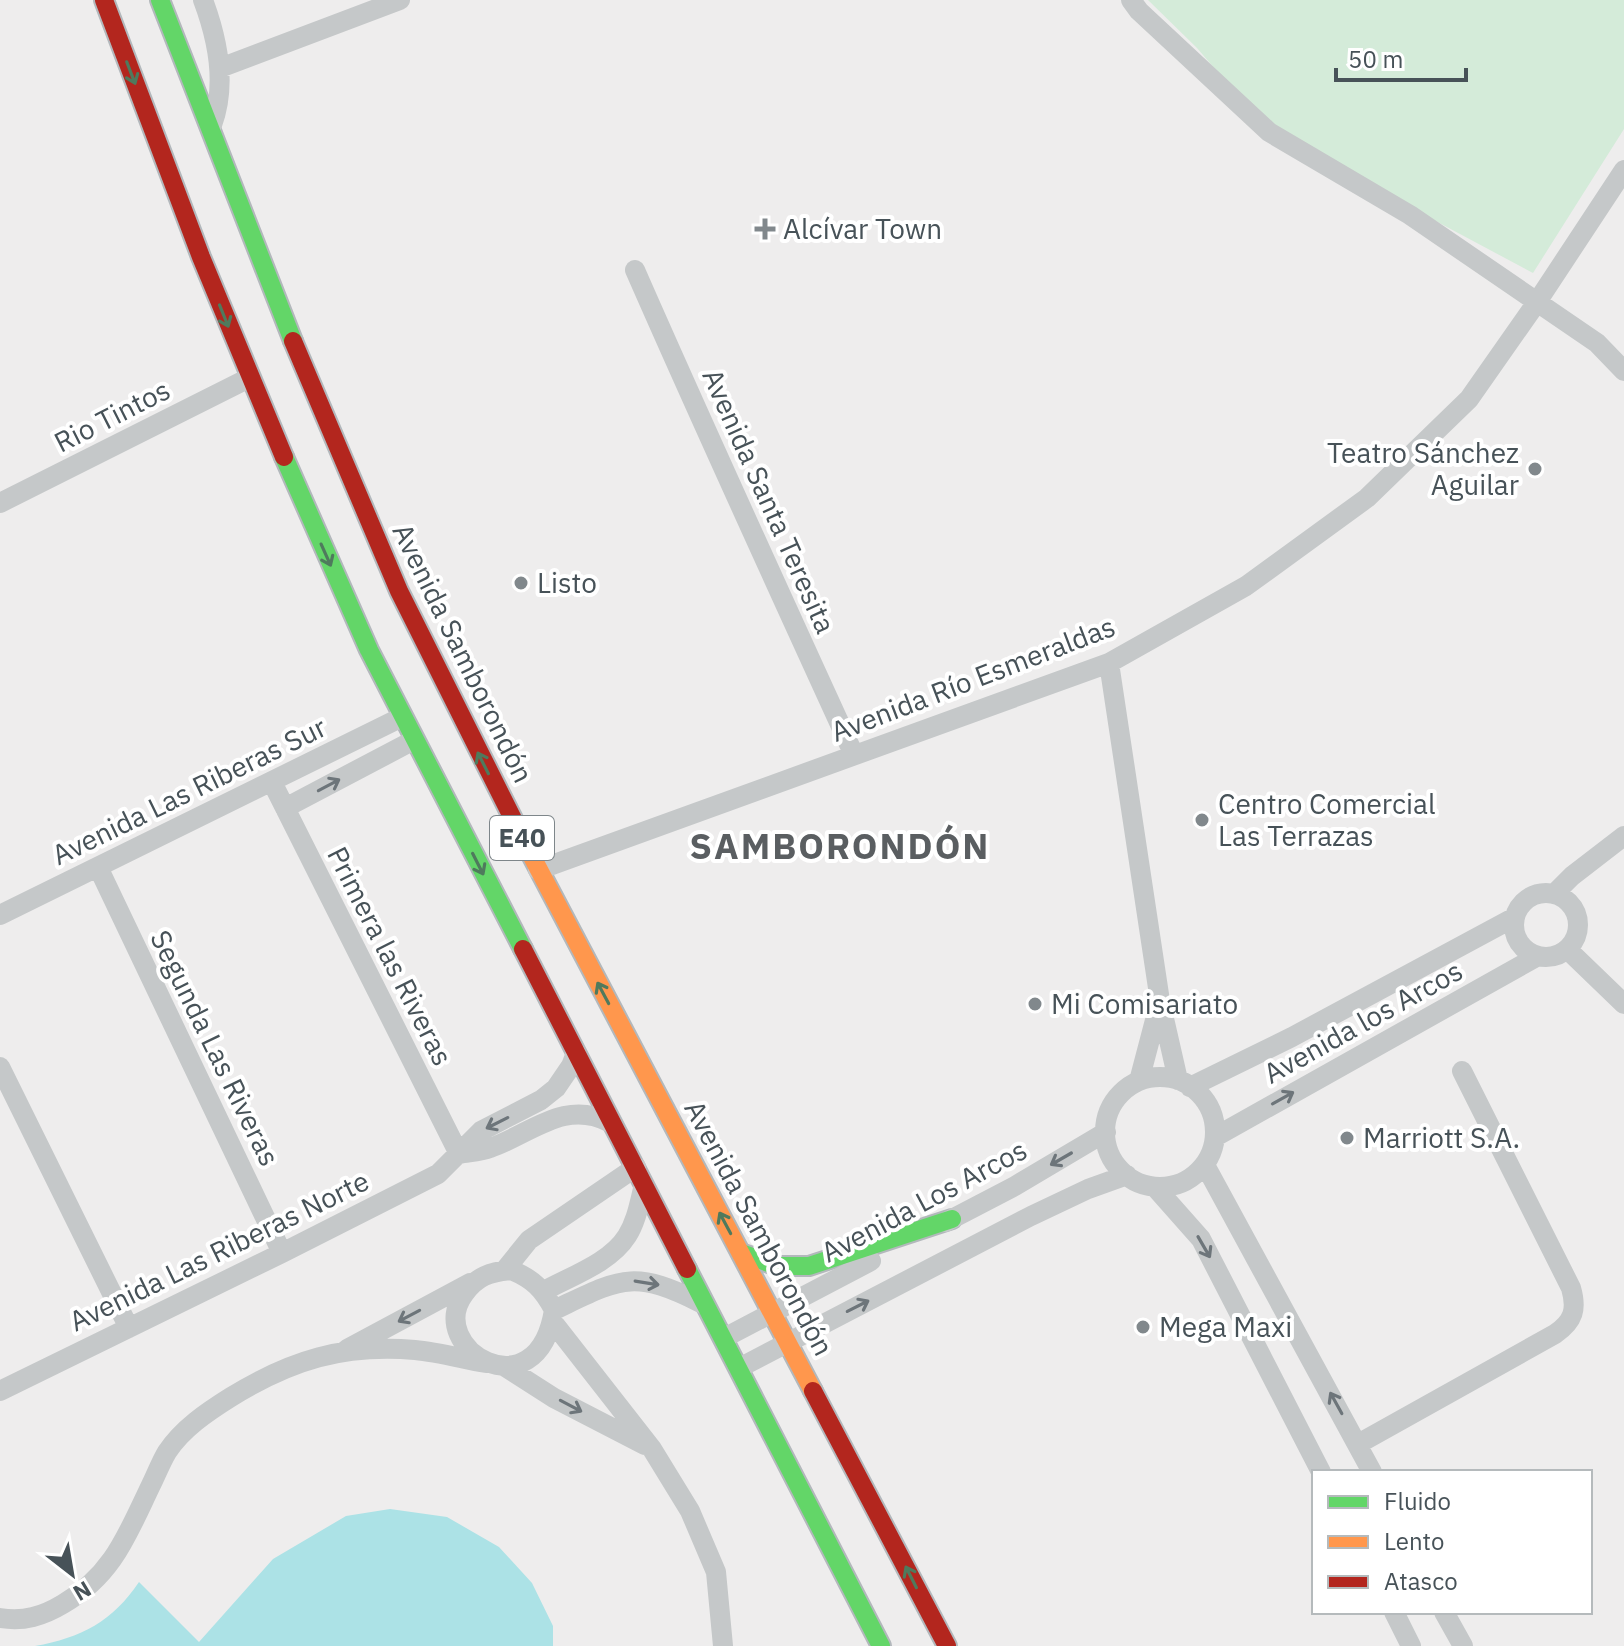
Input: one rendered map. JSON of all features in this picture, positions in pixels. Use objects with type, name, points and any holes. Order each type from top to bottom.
[{"type":"highway","name":"E40","points":[[104,0],[249,378],[349,606],[493,894],[583,1045],[613,1124],[881,1646]]},
{"type":"highway","name":"Avenida Samborondón","points":[[160,0],[281,312],[394,580],[538,870],[947,1646]]},
{"type":"highway","points":[[161,152],[207,215]]},
{"type":"highway","points":[[274,334],[282,322],[281,312]]},
{"type":"highway","points":[[249,378],[270,370]]},
{"type":"highway","points":[[349,516],[394,580]]},
{"type":"highway","points":[[741,1253],[777,1266],[809,1266],[952,1219]]},
{"type":"highway","points":[[746,1307],[758,1299],[757,1286]]},
{"type":"street","points":[[203,0],[220,68],[220,103],[210,129]]},
{"type":"street","points":[[220,68],[371,5],[400,0]]},
{"type":"street","points":[[1131,0],[1201,72],[1269,132],[1410,215],[1597,343],[1624,371]]},
{"type":"street","name":"Avenida Río Esmeraldas","points":[[538,870],[1109,663],[1246,586],[1367,498],[1469,399],[1624,170]]},
{"type":"street","name":"Avenida Santa Teresita","points":[[635,270],[691,400],[854,755]]},
{"type":"street","name":"Rio Tintos","points":[[0,503],[249,378]]},
{"type":"street","points":[[1109,663],[1160,1001],[1184,1083]]},
{"type":"street","name":"Avenida Las Riberas Sur","points":[[0,915],[402,717]]},
{"type":"street","name":"Avenida Las Riberas Sur","points":[[285,808],[414,740]]},
{"type":"street","name":"Primera las Riveras","points":[[272,782],[459,1154]]},
{"type":"street","points":[[1554,894],[1624,836]]},
{"type":"street","name":"Segunda Las Riveras","points":[[98,867],[282,1253]]},
{"type":"street","points":[[1541,893],[1554,894],[1573,907],[1578,929],[1575,940],[1559,955],[1538,956],[1527,951],[1518,941],[1514,930],[1515,917],[1520,906],[1530,898],[1541,893]]},
{"type":"street","name":"Avenida los Arcos","points":[[1184,1083],[1292,1037],[1515,917]]},
{"type":"street","points":[[1567,949],[1624,1004]]},
{"type":"street","name":"Avenida los Arcos","points":[[1215,1137],[1538,956]]},
{"type":"street","points":[[1139,1081],[1160,1001]]},
{"type":"street","name":"Avenida Las Riberas Norte","points":[[0,1391],[438,1174],[481,1131],[546,1097],[565,1077],[583,1045]]},
{"type":"street","points":[[0,1067],[129,1328]]},
{"type":"street","points":[[1358,1444],[1555,1334],[1572,1320],[1575,1309],[1571,1288],[1462,1071]]},
{"type":"street","points":[[1165,1077],[1184,1083],[1201,1096],[1210,1108],[1215,1137],[1212,1152],[1205,1165],[1191,1178],[1174,1185],[1155,1187],[1140,1183],[1127,1175],[1110,1156],[1106,1145],[1107,1119],[1118,1096],[1139,1081],[1165,1077]]},
{"type":"street","name":"Avenida Las Riberas Norte","points":[[459,1154],[489,1148],[551,1118],[569,1114],[585,1113],[613,1124]]},
{"type":"street","name":"Avenida Los Arcos","points":[[724,1338],[1015,1186],[1106,1132]]},
{"type":"street","points":[[1205,1165],[1371,1470]]},
{"type":"street","points":[[739,1368],[1031,1216],[1088,1189],[1127,1175]]},
{"type":"street","points":[[504,1271],[529,1240],[640,1176]]},
{"type":"street","points":[[544,1291],[609,1256],[627,1237],[637,1215],[640,1176]]},
{"type":"street","points":[[1015,1186],[1031,1216]]},
{"type":"street","points":[[1155,1187],[1201,1239],[1320,1470]]},
{"type":"street","points":[[344,1351],[492,1272],[511,1270],[529,1277],[544,1291],[553,1315],[652,1449],[690,1511],[716,1572],[723,1646]]},
{"type":"street","points":[[553,1315],[616,1282],[645,1280],[672,1288],[708,1306]]},
{"type":"street","points":[[474,1281],[459,1301],[456,1325],[466,1348],[652,1449]]},
{"type":"street","points":[[0,1618],[11,1620],[43,1616],[78,1595],[100,1577],[119,1554],[168,1452],[203,1414],[247,1387],[295,1363],[344,1351],[414,1350],[495,1365],[522,1363],[537,1353],[548,1338],[553,1315]]},
{"type":"street","points":[[1395,1614],[1409,1645]]},
{"type":"street","points":[[1445,1614],[1463,1646]]},
{"type":"green space","points":[[1148,0],[1624,0],[1624,129],[1533,273],[1269,132],[1197,48]]},
{"type":"water","points":[[390,1509],[447,1517],[499,1547],[532,1583],[553,1626],[553,1646],[35,1646],[67,1638],[94,1626],[118,1607],[139,1582],[199,1642],[273,1559],[346,1516]]},
{"type":"traffic: fast","points":[[160,0],[293,341]]},
{"type":"traffic: fast","points":[[284,457],[369,650],[523,949]]},
{"type":"traffic: fast","points":[[741,1253],[777,1266],[809,1266],[952,1219]]},
{"type":"traffic: fast","points":[[687,1269],[881,1646]]},
{"type":"traffic: slow","points":[[527,847],[813,1391]]},
{"type":"traffic: jam","points":[[104,0],[201,257],[284,457]]},
{"type":"traffic: jam","points":[[293,341],[399,591],[527,847]]},
{"type":"traffic: jam","points":[[523,949],[687,1269]]},
{"type":"traffic: jam","points":[[813,1391],[947,1646]]},
{"type":"place","name":"Alcívar Town","points":[[765,229]]},
{"type":"place","name":"Teatro Sánchez Aguilar","points":[[1535,469]]},
{"type":"place","name":"Listo","points":[[521,583]]},
{"type":"place","name":"Centro Comercial Las Terrazas","points":[[1202,820]]},
{"type":"place","name":"Mi Comisariato","points":[[1035,1004]]},
{"type":"place","name":"Marriott S.A.","points":[[1347,1138]]},
{"type":"place","name":"Mega Maxi","points":[[1143,1327]]},
{"type":"district","name":"SAMBORONDÓN","points":[[840,846]]}]
